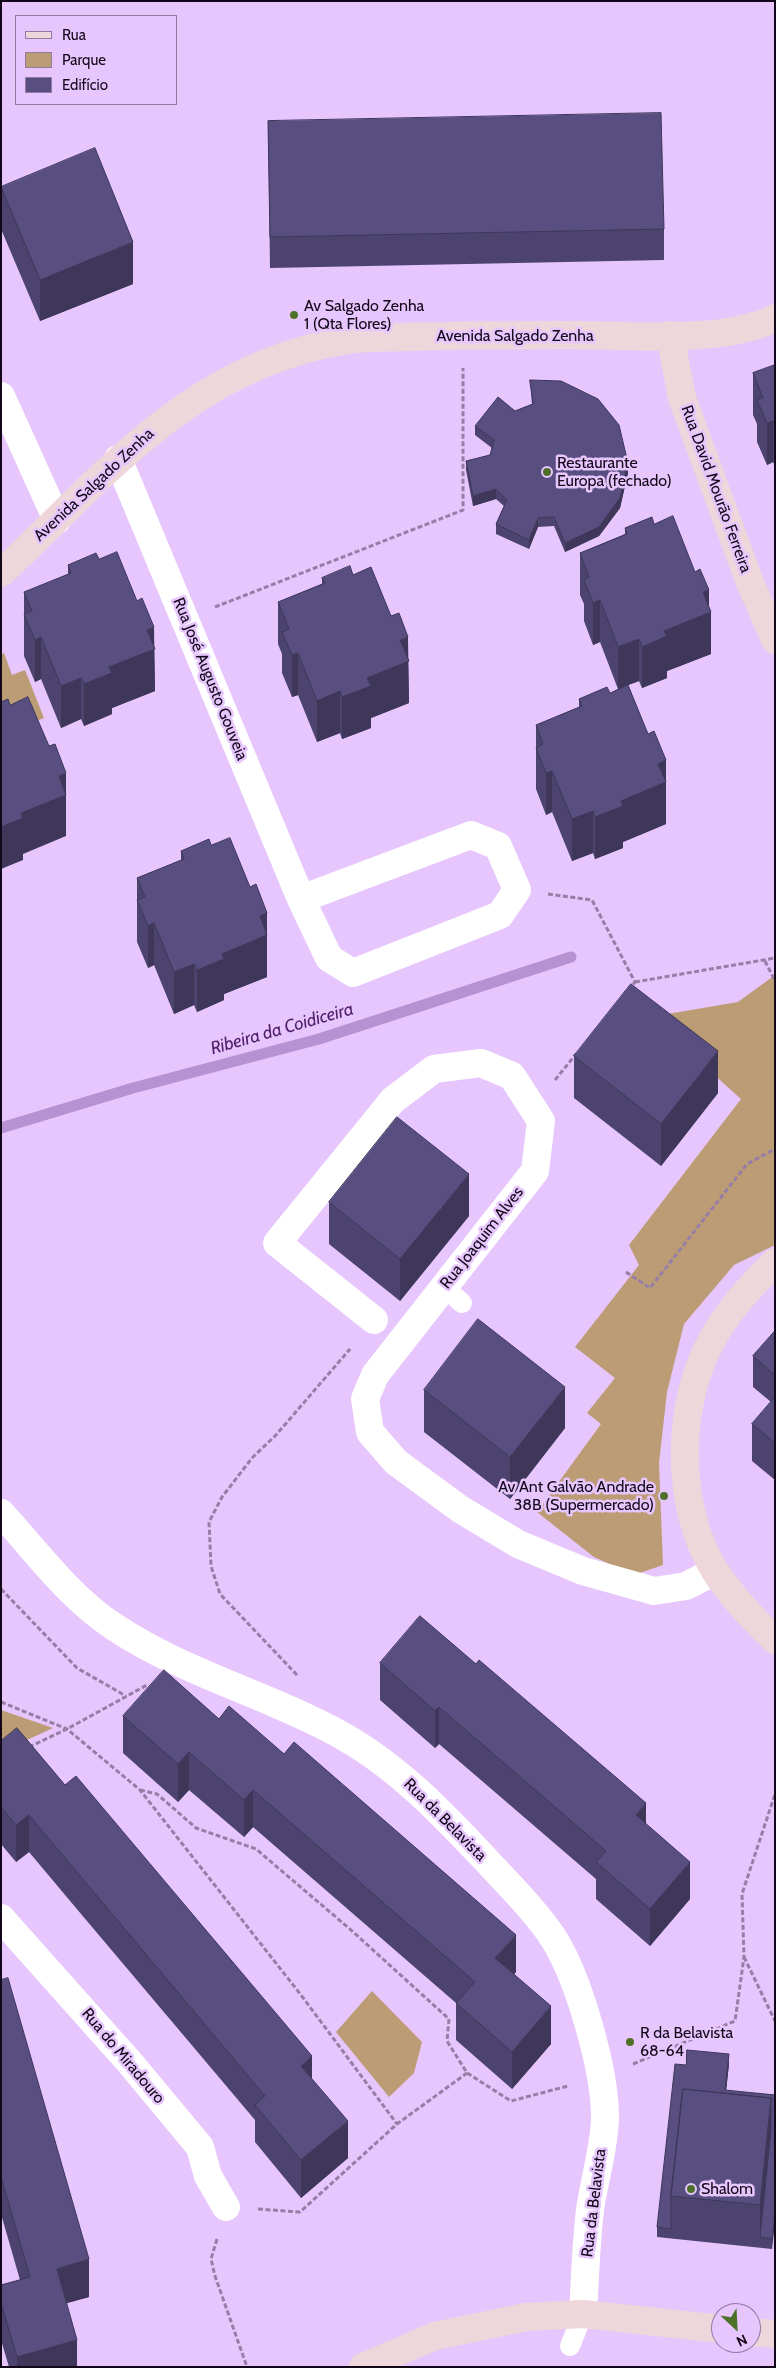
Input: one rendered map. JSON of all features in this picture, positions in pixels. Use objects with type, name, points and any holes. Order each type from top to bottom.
[{"type":"street","name":"Avenida Salgado Zenha","points":[[1,573],[118,459],[180,409],[220,383],[263,364],[307,349],[349,340],[442,336],[730,333],[757,327],[775,318]]},
{"type":"street","name":"Rua David Mourão Ferreira","points":[[670,335],[682,398],[749,580],[775,640]]},
{"type":"street","points":[[1,396],[57,520]]},
{"type":"street","name":"Rua José Augusto Gouveia","points":[[118,459],[186,618],[301,899],[329,958],[354,973],[500,915],[517,890]]},
{"type":"street","points":[[301,899],[471,836],[498,846],[517,890]]},
{"type":"street","name":"Rua Joaquim Alves","points":[[374,1320],[277,1242],[393,1100],[434,1068],[480,1063],[512,1076],[541,1121],[536,1171],[453,1295],[375,1374],[365,1399],[370,1432],[396,1462],[460,1508],[518,1544],[584,1571],[654,1591],[686,1586],[715,1570]]},
{"type":"street","points":[[775,1262],[741,1296],[717,1332],[693,1384],[685,1438],[686,1484],[697,1531],[715,1570],[748,1614],[775,1640]]},
{"type":"street","name":"Rua da Belavista","points":[[1,1513],[77,1598],[112,1626],[156,1652],[281,1705],[342,1736],[396,1772],[438,1810],[534,1913],[555,1941],[584,2008],[600,2078],[605,2118],[590,2210],[583,2314]]},
{"type":"street","name":"Rua do Miradouro","points":[[1,1918],[131,2064],[200,2147],[208,2176],[226,2207]]},
{"type":"street","points":[[363,2367],[435,2336],[526,2317],[583,2314],[711,2328]]},
{"type":"street","points":[[761,2333],[775,2334]]},
{"type":"lane","points":[[570,2346],[583,2314]]},
{"type":"path","points":[[186,618],[463,510],[462,362],[444,362],[442,336]]},
{"type":"path","points":[[517,890],[592,900],[636,982]]},
{"type":"path","points":[[629,990],[636,982],[775,958]]},
{"type":"path","points":[[765,961],[775,981]]},
{"type":"path","points":[[532,1108],[581,1049]]},
{"type":"path","points":[[626,1272],[650,1288],[747,1164],[775,1149]]},
{"type":"path","points":[[300,1679],[220,1594],[211,1566],[209,1522],[222,1497],[252,1458],[276,1435],[374,1320]]},
{"type":"path","points":[[1,1589],[77,1668],[126,1696]]},
{"type":"path","points":[[26,1748],[67,1729],[185,1664]]},
{"type":"path","points":[[1,1702],[67,1729],[140,1790],[301,1995],[397,2124]]},
{"type":"path","points":[[140,1790],[158,1794],[196,1828],[256,1849],[351,1930],[449,2019],[447,2041],[467,2073],[511,2100],[600,2078],[735,2022],[744,1957],[742,1894],[775,1794]]},
{"type":"path","points":[[744,1957],[775,2021]]},
{"type":"path","points":[[247,2367],[215,2276],[212,2259],[226,2207],[300,2212],[397,2124],[467,2073]]},
{"type":"green space","points":[[4,653],[12,675],[25,670],[44,718],[1,735],[1,655]]},
{"type":"green space","points":[[775,975],[775,1245],[734,1265],[684,1324],[667,1392],[659,1463],[663,1565],[634,1575],[594,1557],[537,1512],[601,1424],[587,1413],[615,1378],[575,1347],[639,1265],[629,1245],[741,1099],[650,1017],[738,1002]]},
{"type":"green space","points":[[1,1710],[53,1728],[1,1752]]},
{"type":"green space","points":[[372,1991],[422,2042],[414,2073],[389,2097],[336,2032]]},
{"type":"building","points":[[661,113],[664,229],[270,237],[268,121]]},
{"type":"building","points":[[95,148],[133,242],[40,280],[1,187]]},
{"type":"building","points":[[775,365],[775,424],[773,421],[767,423],[757,400],[763,398],[753,373]]},
{"type":"building","name":"Restaurante Europa (fechado)","points":[[530,380],[561,381],[598,399],[619,425],[628,463],[620,498],[599,527],[565,543],[554,517],[538,518],[529,540],[496,524],[507,500],[496,489],[473,496],[466,461],[490,455],[494,440],[475,426],[498,397],[515,411],[533,404]]},
{"type":"building","points":[[673,516],[695,572],[700,569],[709,590],[703,592],[711,612],[664,631],[667,636],[642,647],[639,639],[618,647],[600,600],[593,603],[584,580],[589,577],[580,553],[627,534],[625,528],[652,517],[654,524]]},
{"type":"building","points":[[117,552],[137,601],[142,598],[154,627],[147,630],[155,649],[109,667],[112,673],[84,684],[81,678],[61,686],[41,637],[35,640],[24,614],[32,611],[24,592],[71,573],[68,565],[96,553],[99,559]]},
{"type":"building","points":[[350,566],[353,575],[371,567],[391,616],[399,613],[408,637],[400,640],[409,661],[367,678],[371,686],[342,697],[340,691],[317,701],[298,653],[292,655],[282,632],[289,629],[278,602],[325,583],[322,578]]},
{"type":"building","points":[[628,685],[648,734],[654,731],[666,760],[658,764],[666,782],[621,801],[623,806],[595,817],[593,811],[572,819],[552,771],[546,773],[536,748],[543,744],[536,725],[582,706],[579,699],[607,687],[610,693]]},
{"type":"building","points":[[28,697],[49,746],[55,744],[66,773],[59,776],[66,795],[21,813],[23,818],[1,827],[1,702],[8,699],[10,705]]},
{"type":"building","points":[[230,838],[250,887],[256,884],[267,913],[260,916],[267,935],[222,954],[224,959],[197,970],[194,964],[174,972],[154,923],[148,926],[137,900],[145,897],[137,878],[184,859],[181,851],[209,839],[211,845]]},
{"type":"building","points":[[631,984],[718,1051],[661,1124],[574,1056]]},
{"type":"building","points":[[397,1117],[469,1174],[400,1259],[329,1202]]},
{"type":"building","points":[[478,1319],[565,1387],[510,1457],[424,1390]]},
{"type":"building","points":[[775,1331],[775,1375],[753,1356]]},
{"type":"building","points":[[775,1397],[775,1443],[752,1424]]},
{"type":"building","points":[[420,1616],[476,1664],[479,1660],[646,1803],[636,1815],[690,1862],[650,1909],[596,1862],[606,1851],[439,1707],[435,1711],[380,1663]]},
{"type":"building","points":[[164,1670],[219,1719],[229,1706],[284,1754],[294,1742],[516,1935],[495,1958],[551,2006],[512,2052],[456,2003],[475,1982],[253,1790],[244,1800],[189,1752],[178,1764],[123,1716]]},
{"type":"building","points":[[17,1728],[65,1785],[76,1776],[312,2056],[301,2066],[348,2121],[301,2160],[255,2105],[265,2096],[29,1815],[16,1825],[1,1807],[1,1741]]},
{"type":"building","points":[[8,1978],[89,2259],[57,2269],[77,2340],[17,2357],[1,2303],[1,2285],[30,2277],[1,2177],[1,1980]]},
{"type":"building","points":[[687,2050],[729,2054],[725,2090],[775,2095],[775,2213],[772,2239],[760,2237],[771,2130],[771,2098],[683,2089],[671,2196],[671,2229],[657,2227],[675,2064],[686,2065]]},
{"type":"building","points":[[683,2089],[771,2098],[760,2205],[671,2196]]},
{"type":"waterway","name":"Ribeira da Coidiceira","points":[[1,1128],[133,1088],[319,1039],[571,957]]},
{"type":"place","name":"Av Salgado Zenha 1 (Qta Flores)","points":[[294,315]]},
{"type":"place","name":"Restaurante Europa (fechado)","points":[[547,472]]},
{"type":"place","name":"Av Ant Galvão Andrade 38B (Supermercado)","points":[[664,1496]]},
{"type":"place","name":"R da Belavista 68-64","points":[[630,2042]]},
{"type":"place","name":"Shalom","points":[[691,2189]]}]
